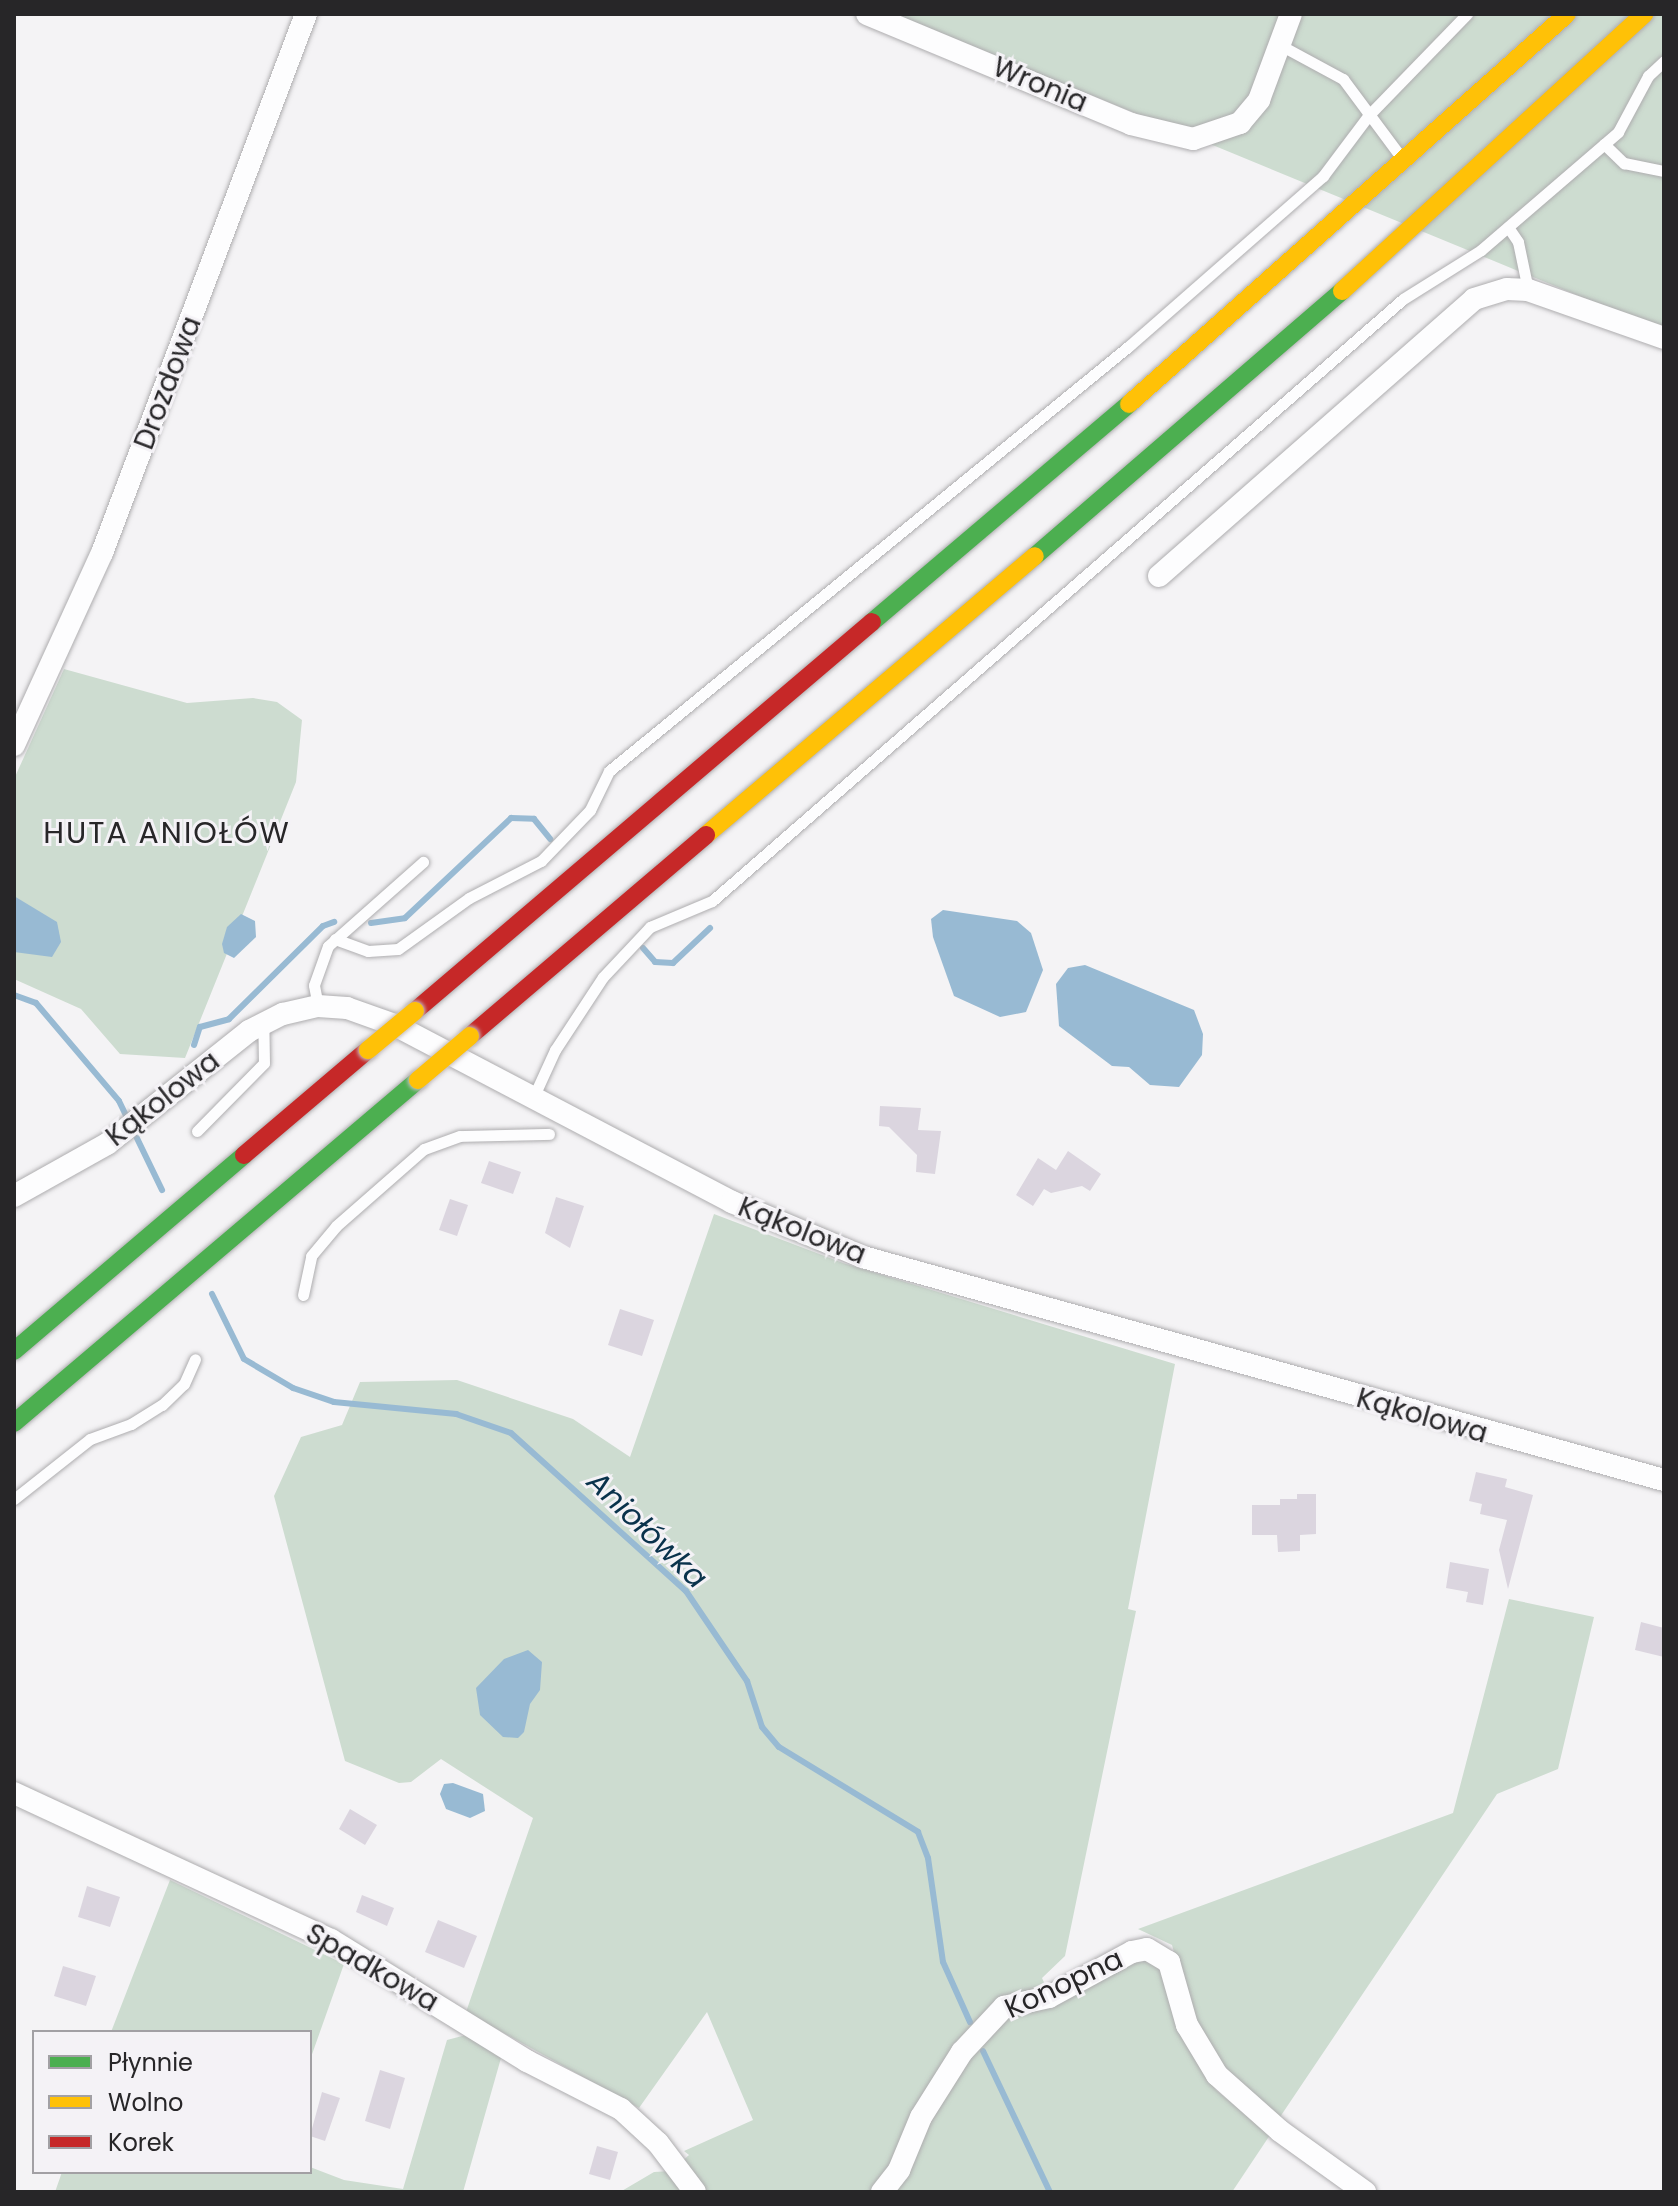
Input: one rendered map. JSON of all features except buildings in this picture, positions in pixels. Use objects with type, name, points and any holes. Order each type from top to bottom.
[{"type":"highway","points":[[14,1351],[1406,164],[1567,14]]},
{"type":"highway","points":[[14,1423],[1285,343],[1644,14]]},
{"type":"street","name":"Drozdowa","points":[[14,745],[107,541],[306,14]]},
{"type":"street","name":"Wronia","points":[[867,14],[1131,124],[1167,136],[1216,135],[1240,123],[1259,100],[1280,45]]},
{"type":"street","points":[[1280,45],[1291,14]]},
{"type":"street","points":[[1159,576],[1435,329],[1474,299],[1507,289],[1528,290],[1664,338]]},
{"type":"street","name":"Kąkolowa","points":[[14,1196],[107,1144],[263,1024],[318,1006],[347,1008],[395,1025],[732,1202],[863,1257],[1664,1480]]},
{"type":"street","name":"Spadkowa","points":[[14,1793],[331,1940],[527,2061],[621,2109],[658,2143],[695,2192]]},
{"type":"street","name":"Konopna","points":[[882,2192],[899,2170],[921,2117],[962,2052],[1004,2007],[1049,1997],[1125,1955],[1147,1949],[1169,1962],[1193,2038],[1217,2075],[1280,2131],[1365,2192]]},
{"type":"lane","points":[[335,939],[368,951],[398,949],[469,898],[541,861],[590,810],[609,771],[1129,346],[1323,176],[1368,116],[1467,14]]},
{"type":"lane","points":[[1280,45],[1343,79],[1406,164]]},
{"type":"lane","points":[[533,1098],[555,1050],[603,977],[650,927],[712,901],[1403,299],[1465,262],[1508,227],[1618,132],[1648,76],[1664,61]]},
{"type":"lane","points":[[1604,144],[1624,163],[1664,171]]},
{"type":"lane","points":[[1508,227],[1518,242],[1528,290]]},
{"type":"lane","points":[[318,1006],[314,985],[319,965],[335,939],[423,862]]},
{"type":"lane","points":[[197,1131],[264,1063],[263,1024]]},
{"type":"lane","points":[[303,1295],[311,1256],[336,1226],[424,1149],[460,1136],[549,1134]]},
{"type":"lane","points":[[14,1499],[90,1439],[131,1424],[162,1405],[184,1384],[195,1359]]},
{"type":"green space","points":[[894,14],[1664,14],[1664,331],[1232,153]]},
{"type":"green space","points":[[64,669],[187,703],[253,698],[277,702],[302,720],[296,782],[185,1058],[120,1054],[81,1009],[14,979],[14,779]]},
{"type":"green space","points":[[714,1214],[843,1263],[1175,1364],[1128,1609],[1136,1611],[1065,1956],[1042,1978],[1052,2000],[1140,1959],[1159,1964],[1184,2042],[1216,2090],[1270,2135],[1232,2192],[620,2192],[654,2172],[671,2171],[689,2155],[684,2151],[753,2120],[707,2012],[639,2108],[466,2012],[533,1818],[441,1759],[411,1782],[399,1783],[345,1761],[274,1496],[301,1437],[342,1425],[360,1382],[457,1380],[573,1419],[630,1457]]},
{"type":"green space","points":[[1509,1599],[1594,1617],[1558,1769],[1497,1794],[1278,2120],[1215,2064],[1194,2021],[1172,1945],[1138,1929],[1453,1813]]},
{"type":"green space","points":[[170,1880],[344,1964],[312,2054],[312,2030],[112,2030]]},
{"type":"green space","points":[[466,2035],[501,2058],[463,2192],[55,2192],[61,2174],[312,2174],[312,2168],[344,2180],[403,2189],[447,2040]]},
{"type":"water","points":[[14,896],[57,922],[61,942],[52,957],[14,952]]},
{"type":"water","points":[[943,910],[1017,921],[1031,933],[1043,970],[1026,1012],[1000,1017],[954,996],[933,937],[931,919]]},
{"type":"water","points":[[241,914],[255,921],[256,937],[234,958],[224,953],[222,944],[227,927]]},
{"type":"water","points":[[1085,965],[1194,1010],[1203,1034],[1202,1055],[1179,1087],[1150,1085],[1129,1067],[1112,1066],[1059,1026],[1056,984],[1068,968]]},
{"type":"water","points":[[528,1650],[542,1662],[540,1690],[530,1704],[524,1732],[518,1738],[503,1737],[480,1715],[476,1688],[504,1659]]},
{"type":"water","points":[[453,1783],[483,1794],[485,1811],[470,1818],[446,1809],[440,1794],[444,1784]]},
{"type":"waterway","points":[[371,923],[405,918],[511,818],[534,819],[550,839]]},
{"type":"waterway","points":[[194,1045],[200,1027],[229,1019],[323,926],[334,922]]},
{"type":"waterway","points":[[643,948],[655,962],[673,963],[710,928]]},
{"type":"waterway","name":"Aniołówka","points":[[14,995],[36,1003],[119,1101],[162,1190]]},
{"type":"waterway","name":"Aniołówka","points":[[212,1294],[244,1359],[293,1388],[334,1402],[456,1414],[511,1433],[686,1591],[747,1681],[762,1727],[779,1747],[918,1832],[928,1858],[943,1962],[970,2022]]},
{"type":"waterway","name":"Aniołówka","points":[[983,2051],[1050,2192]]},
{"type":"traffic: fast","points":[[1035,556],[1342,291]]},
{"type":"traffic: fast","points":[[872,622],[1129,404]]},
{"type":"traffic: fast","points":[[14,1423],[418,1080]]},
{"type":"traffic: fast","points":[[14,1351],[244,1155]]},
{"type":"traffic: slow","points":[[1129,404],[1567,14]]},
{"type":"traffic: slow","points":[[1342,291],[1644,14]]},
{"type":"traffic: slow","points":[[706,835],[1035,556]]},
{"type":"traffic: slow","points":[[368,1050],[415,1011]]},
{"type":"traffic: slow","points":[[418,1080],[470,1036]]},
{"type":"traffic: jam","points":[[415,1011],[872,622]]},
{"type":"traffic: jam","points":[[470,1036],[706,835]]},
{"type":"traffic: jam","points":[[244,1155],[368,1050]]},
{"type":"district","name":"HUTA ANIOŁÓW","points":[[167,833]]}]
